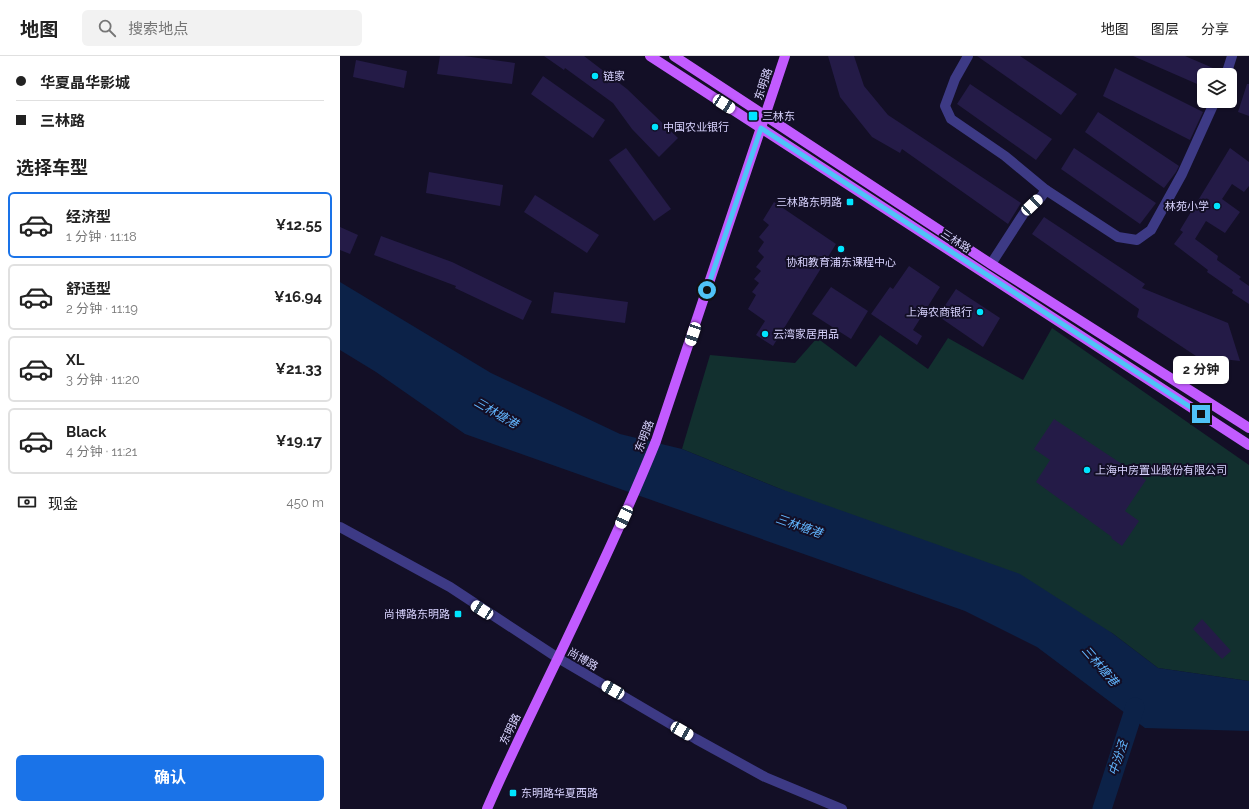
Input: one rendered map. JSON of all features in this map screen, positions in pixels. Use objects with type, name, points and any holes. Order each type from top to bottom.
[{"type":"main road","name":"三林路","points":[[650,56],[1249,445]]},
{"type":"main road","name":"三林路","points":[[674,56],[991,264],[1249,428]]},
{"type":"main road","name":"东明路","points":[[487,809],[505,766],[558,658],[630,503],[656,441],[786,56]]},
{"type":"street","points":[[968,56],[955,79],[945,106],[951,119],[1005,156],[1046,190],[1118,237],[1137,240],[1151,230],[1179,180],[1212,108]]},
{"type":"street","points":[[1228,68],[1232,56]]},
{"type":"street","points":[[991,264],[1024,213],[1041,197],[1046,190]]},
{"type":"street","name":"尚博路","points":[[340,526],[450,587],[558,658],[765,777],[842,809]]},
{"type":"green space","points":[[1052,328],[1249,465],[1249,681],[1158,668],[1112,633],[778,488],[682,449],[710,355],[795,363],[817,338],[856,367],[880,335],[928,369],[948,338],[1023,380]]},
{"type":"water","name":"三林塘港","points":[[340,282],[491,373],[620,434],[682,449],[778,488],[1020,574],[1112,633],[1158,668],[1249,681],[1249,731],[1145,728],[1037,647],[965,611],[465,434],[376,372],[340,350]]},
{"type":"building","points":[[440,56],[464,56],[515,63],[512,84],[437,74]]},
{"type":"building","points":[[544,56],[584,56],[627,89],[678,138],[659,157],[632,129],[613,103],[565,68],[564,70]]},
{"type":"building","points":[[828,56],[854,56],[864,86],[888,115],[1021,203],[1008,224],[902,149],[900,153],[872,137],[840,97]]},
{"type":"building","points":[[977,56],[1020,56],[1077,94],[1061,115]]},
{"type":"building","points":[[1133,56],[1185,56],[1213,68],[1197,68],[1197,84]]},
{"type":"building","points":[[356,60],[407,71],[404,88],[353,77]]},
{"type":"building","points":[[1115,68],[1203,112],[1190,140],[1103,96]]},
{"type":"building","points":[[543,76],[605,120],[593,138],[531,94]]},
{"type":"building","points":[[970,84],[1052,139],[1036,160],[957,104]]},
{"type":"building","points":[[1247,84],[1249,84],[1249,116],[1238,112]]},
{"type":"building","points":[[1098,112],[1179,166],[1164,188],[1085,132]]},
{"type":"building","points":[[626,148],[671,209],[654,221],[609,160]]},
{"type":"building","points":[[1074,148],[1156,203],[1140,224],[1061,169]]},
{"type":"building","points":[[1230,148],[1249,162],[1249,186],[1244,192],[1232,184],[1222,199],[1240,212],[1225,233],[1206,221],[1195,239],[1218,256],[1217,260],[1241,277],[1239,279],[1249,286],[1249,304],[1232,293],[1233,290],[1207,272],[1208,270],[1174,244],[1183,232],[1180,230]]},
{"type":"building","points":[[429,172],[503,185],[500,206],[426,193]]},
{"type":"building","points":[[535,195],[599,235],[587,253],[524,212]]},
{"type":"building","points":[[774,202],[836,244],[773,346],[756,335],[765,321],[748,309],[756,295],[752,292],[759,283],[754,279],[761,271],[756,267],[764,257],[758,251],[764,242],[759,237],[769,225],[763,220]]},
{"type":"building","points":[[1044,217],[1145,284],[1142,288],[1228,323],[1240,361],[1196,356],[1137,317],[1139,309],[1032,234]]},
{"type":"building","points":[[340,227],[358,235],[350,254],[340,250]]},
{"type":"building","points":[[381,236],[452,262],[532,301],[523,320],[455,288],[456,286],[374,255]]},
{"type":"building","points":[[909,266],[940,287],[913,330],[922,336],[917,345],[871,314],[890,287],[893,289]]},
{"type":"building","points":[[831,287],[868,311],[851,339],[812,314]]},
{"type":"building","points":[[956,289],[1000,318],[983,347],[938,316]]},
{"type":"building","points":[[554,292],[628,302],[625,323],[551,313]]},
{"type":"building","name":"上海中房置业股份有限公司","points":[[1054,419],[1146,480],[1125,511],[1139,521],[1122,546],[1111,538],[1112,537],[1036,482],[1050,460],[1034,449]]},
{"type":"building","points":[[1202,619],[1231,651],[1222,659],[1193,629]]},
{"type":"waterway","name":"中汾泾","points":[[1102,809],[1135,707]]},
{"type":"place","name":"链家","points":[[595,76]]},
{"type":"place","name":"三林东","points":[[753,116]]},
{"type":"place","name":"中国农业银行","points":[[655,127]]},
{"type":"place","name":"三林路东明路","points":[[850,202]]},
{"type":"place","name":"林苑小学","points":[[1217,206]]},
{"type":"place","name":"协和教育浦东课程中心","points":[[841,249]]},
{"type":"place","name":"上海农商银行","points":[[980,312]]},
{"type":"place","name":"云湾家居用品","points":[[765,334]]},
{"type":"place","name":"上海中房置业股份有限公司","points":[[1087,470]]},
{"type":"place","name":"尚博路东明路","points":[[458,614]]},
{"type":"place","name":"东明路华夏西路","points":[[513,793]]},
{"type":"route","points":[[707,290],[761,128],[1201,414]]}]
